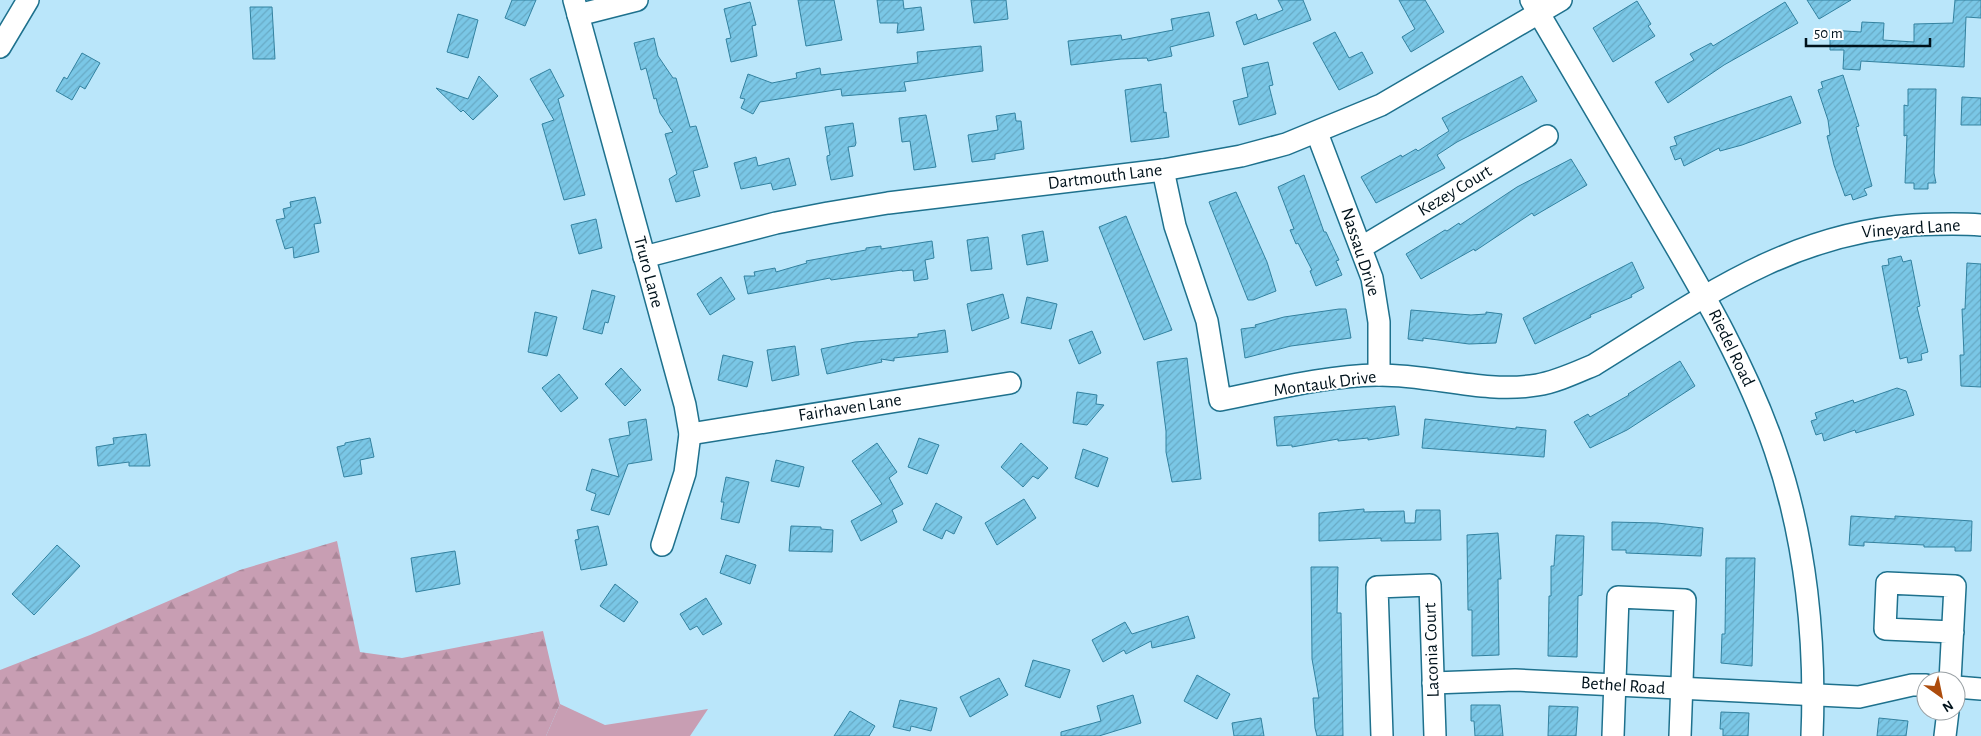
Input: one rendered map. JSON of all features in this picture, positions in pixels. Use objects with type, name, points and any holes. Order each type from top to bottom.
[{"type":"street","points":[[0,47],[28,0]]},
{"type":"street","points":[[576,8],[637,0]]},
{"type":"street","name":"Dartmouth Lane","points":[[644,257],[776,223],[828,213],[888,203],[1163,170],[1241,156],[1286,144],[1317,133],[1381,105],[1535,6],[1560,0]]},
{"type":"street","name":"Riedel Road","points":[[1535,6],[1705,297],[1758,404],[1789,495],[1800,546],[1809,616],[1814,695],[1812,736]]},
{"type":"street","name":"Truro Lane","points":[[576,8],[690,434],[683,481],[662,545]]},
{"type":"street","name":"Nassau Drive","points":[[1317,133],[1362,246],[1377,300],[1378,375]]},
{"type":"street","name":"Kezey Court","points":[[1362,246],[1548,136]]},
{"type":"street","name":"Montauk Drive","points":[[1163,170],[1175,226],[1207,321],[1220,400],[1328,380],[1378,375],[1488,386],[1537,385],[1568,376],[1594,365],[1705,297]]},
{"type":"street","name":"Vineyard Lane","points":[[1705,297],[1755,268],[1788,253],[1854,232],[1929,224],[1981,225]]},
{"type":"street","name":"Fairhaven Lane","points":[[690,434],[1010,383]]},
{"type":"street","name":"Laconia Court","points":[[1382,736],[1377,587],[1430,585],[1435,736]]},
{"type":"street","points":[[1613,736],[1618,597],[1685,600],[1680,736]]},
{"type":"street","points":[[1951,671],[1953,632]]},
{"type":"street","name":"Bethel Road","points":[[1433,683],[1515,680],[1859,697],[1916,685]]},
{"type":"street","points":[[1966,687],[1981,689]]},
{"type":"street","points":[[1945,736],[1947,721]]},
{"type":"green space","points":[[337,541],[360,652],[402,658],[543,631],[560,704],[546,736],[0,736],[0,670],[90,635],[240,570]]},
{"type":"green space","points":[[560,704],[605,725],[708,709],[690,736],[546,736]]},
{"type":"building","points":[[512,0],[536,0],[525,26],[505,18]]},
{"type":"building","points":[[798,0],[834,0],[842,40],[806,46]]},
{"type":"building","points":[[877,0],[903,0],[904,9],[921,7],[924,30],[897,33],[898,23],[880,23]]},
{"type":"building","points":[[971,0],[1006,0],[1008,19],[974,23]]},
{"type":"building","points":[[1278,0],[1303,0],[1311,20],[1244,45],[1236,22],[1256,14],[1258,20],[1283,10]]},
{"type":"building","points":[[1399,0],[1425,0],[1444,32],[1411,52],[1402,37],[1415,29]]},
{"type":"building","points":[[1807,0],[1851,0],[1819,19]]},
{"type":"building","points":[[1955,0],[1981,0],[1981,18],[1966,17],[1964,67],[1861,61],[1860,70],[1843,69],[1844,50],[1830,50],[1830,30],[1861,32],[1862,22],[1884,23],[1883,40],[1914,42],[1914,24],[1953,23]]},
{"type":"building","points":[[1637,1],[1651,24],[1648,26],[1655,36],[1613,62],[1593,28]]},
{"type":"building","points":[[750,2],[756,25],[752,26],[757,56],[731,62],[726,39],[731,38],[724,9]]},
{"type":"building","points":[[1785,2],[1798,23],[1724,65],[1668,103],[1655,82],[1694,60],[1690,54],[1711,43],[1713,46]]},
{"type":"building","points":[[250,7],[272,7],[275,59],[253,59]]},
{"type":"building","points":[[1209,12],[1214,36],[1170,47],[1172,56],[1148,61],[1147,58],[1121,59],[1071,65],[1068,41],[1121,35],[1122,40],[1173,30],[1171,19]]},
{"type":"building","points":[[458,14],[478,20],[468,58],[447,52]]},
{"type":"building","points":[[1335,32],[1349,58],[1362,52],[1373,73],[1339,90],[1313,43]]},
{"type":"building","points":[[654,38],[658,56],[673,78],[676,78],[690,127],[696,126],[708,167],[693,171],[700,196],[676,202],[669,179],[677,174],[665,134],[673,132],[660,113],[656,98],[654,99],[646,68],[641,70],[634,43]]},
{"type":"building","points":[[981,46],[983,71],[904,82],[906,91],[842,96],[841,89],[760,102],[753,114],[741,108],[745,99],[740,98],[748,74],[772,83],[797,78],[796,73],[820,68],[821,75],[918,63],[917,52]]},
{"type":"building","points":[[82,53],[100,63],[85,89],[80,86],[72,100],[56,91],[64,77],[67,79]]},
{"type":"building","points":[[1268,62],[1273,85],[1269,86],[1276,114],[1239,125],[1233,101],[1248,97],[1242,68]]},
{"type":"building","points":[[550,69],[564,96],[558,99],[585,195],[564,200],[542,124],[554,120],[530,79]]},
{"type":"building","points":[[1843,75],[1859,126],[1856,127],[1872,186],[1864,189],[1867,195],[1853,200],[1851,194],[1845,196],[1834,165],[1827,136],[1830,135],[1828,120],[1818,90],[1823,88],[1821,82]]},
{"type":"building","points":[[479,76],[498,96],[473,120],[463,110],[461,112],[436,88],[468,99]]},
{"type":"building","points":[[1522,76],[1537,101],[1457,142],[1437,155],[1445,168],[1376,203],[1361,177],[1401,155],[1402,157],[1416,149],[1418,151],[1449,131],[1442,118]]},
{"type":"building","points":[[1161,84],[1169,137],[1131,142],[1125,90]]},
{"type":"building","points":[[1908,89],[1936,89],[1934,173],[1936,183],[1928,183],[1928,189],[1914,189],[1914,183],[1905,183],[1907,135],[1904,136],[1904,105],[1908,106]]},
{"type":"building","points":[[1791,96],[1801,123],[1742,145],[1720,151],[1719,148],[1684,166],[1681,158],[1675,160],[1670,147],[1677,145],[1674,137]]},
{"type":"building","points":[[1962,97],[1981,98],[1981,125],[1961,125]]},
{"type":"building","points":[[1015,113],[1016,121],[1021,121],[1024,149],[995,154],[995,159],[972,162],[968,135],[998,130],[996,116]]},
{"type":"building","points":[[926,115],[936,167],[914,170],[910,141],[902,142],[899,118]]},
{"type":"building","points":[[853,123],[856,143],[855,146],[848,147],[853,176],[831,180],[827,160],[827,156],[830,155],[825,127]]},
{"type":"building","points":[[756,157],[758,166],[789,158],[796,185],[773,190],[771,183],[741,189],[734,163]]},
{"type":"building","points":[[1571,159],[1587,185],[1534,216],[1532,213],[1475,251],[1474,249],[1421,279],[1406,254],[1445,230],[1447,231],[1459,223],[1460,225],[1517,187]]},
{"type":"building","points":[[1304,175],[1324,232],[1326,232],[1339,260],[1336,261],[1342,275],[1316,286],[1310,271],[1312,270],[1290,230],[1294,229],[1278,187]]},
{"type":"building","points":[[1236,192],[1267,262],[1276,291],[1253,300],[1248,300],[1209,202]]},
{"type":"building","points":[[315,197],[321,223],[314,224],[319,252],[294,258],[293,247],[285,249],[276,220],[285,218],[283,209],[291,207],[290,202]]},
{"type":"building","points":[[1126,216],[1172,330],[1144,340],[1099,227]]},
{"type":"building","points":[[596,219],[602,248],[579,254],[571,225]]},
{"type":"building","points":[[1043,231],[1048,261],[1027,265],[1022,235]]},
{"type":"building","points":[[988,237],[992,269],[971,271],[967,240]]},
{"type":"building","points":[[932,241],[934,258],[925,260],[928,279],[914,281],[913,270],[902,270],[831,280],[830,278],[748,294],[744,276],[755,276],[754,272],[775,268],[776,272],[807,263],[806,261],[866,250],[866,248],[881,246],[881,249]]},
{"type":"building","points":[[1901,256],[1903,262],[1911,260],[1920,306],[1917,307],[1928,352],[1921,354],[1922,360],[1908,363],[1907,357],[1900,359],[1882,266],[1889,265],[1888,259]]},
{"type":"building","points":[[1632,262],[1644,288],[1631,295],[1632,297],[1590,315],[1591,317],[1535,344],[1523,318]]},
{"type":"building","points":[[1967,263],[1981,264],[1981,387],[1961,386],[1960,355],[1964,355],[1962,309],[1965,309]]},
{"type":"building","points":[[721,277],[735,299],[710,315],[697,294]]},
{"type":"building","points":[[592,290],[615,296],[608,323],[605,322],[602,334],[583,329]]},
{"type":"building","points":[[1003,294],[1009,318],[972,331],[967,304]]},
{"type":"building","points":[[1027,297],[1057,304],[1051,329],[1021,323]]},
{"type":"building","points":[[1346,309],[1351,338],[1291,346],[1245,358],[1241,329],[1256,327],[1255,325],[1284,317]]},
{"type":"building","points":[[1411,310],[1471,315],[1486,314],[1486,312],[1502,314],[1496,343],[1469,344],[1423,338],[1423,341],[1408,339]]},
{"type":"building","points":[[535,312],[557,317],[547,356],[528,352]]},
{"type":"building","points":[[945,330],[948,352],[894,358],[894,361],[881,359],[882,362],[827,374],[821,349],[855,342],[918,337],[918,334]]},
{"type":"building","points":[[1092,331],[1101,353],[1079,364],[1069,340]]},
{"type":"building","points":[[795,346],[799,375],[772,381],[767,350]]},
{"type":"building","points":[[723,355],[753,362],[747,387],[718,380]]},
{"type":"building","points":[[1187,358],[1201,479],[1172,482],[1166,452],[1166,431],[1157,362]]},
{"type":"building","points":[[1680,361],[1695,386],[1627,430],[1590,448],[1574,422],[1588,414],[1590,417],[1629,395]]},
{"type":"building","points":[[621,368],[641,390],[625,406],[605,384]]},
{"type":"building","points":[[559,374],[578,398],[561,412],[542,388]]},
{"type":"building","points":[[1897,388],[1906,391],[1914,415],[1856,433],[1855,430],[1824,441],[1822,433],[1816,435],[1811,421],[1817,419],[1815,413],[1853,400],[1854,403]]},
{"type":"building","points":[[1077,392],[1097,395],[1096,404],[1104,405],[1087,425],[1073,423]]},
{"type":"building","points":[[1395,406],[1399,435],[1368,440],[1368,438],[1338,441],[1338,439],[1292,447],[1292,445],[1277,446],[1274,417]]},
{"type":"building","points":[[646,419],[652,460],[628,464],[609,515],[591,510],[596,494],[586,490],[592,469],[619,477],[609,439],[630,435],[628,422]]},
{"type":"building","points":[[1425,419],[1516,429],[1516,427],[1546,430],[1544,457],[1422,448]]},
{"type":"building","points":[[146,434],[150,466],[129,466],[129,462],[98,466],[96,447],[114,444],[113,438]]},
{"type":"building","points":[[370,438],[374,457],[360,460],[362,474],[344,477],[337,447],[345,445],[345,443]]},
{"type":"building","points":[[919,438],[939,445],[927,474],[908,467]]},
{"type":"building","points":[[877,443],[897,472],[889,478],[903,504],[892,510],[897,522],[861,541],[851,521],[882,504],[852,461]]},
{"type":"building","points":[[1021,443],[1048,468],[1038,479],[1033,476],[1023,487],[1001,467]]},
{"type":"building","points":[[1083,449],[1108,458],[1098,487],[1075,478]]},
{"type":"building","points":[[776,460],[804,467],[799,487],[771,481]]},
{"type":"building","points":[[726,477],[749,482],[739,523],[721,519],[724,502],[721,502]]},
{"type":"building","points":[[1024,499],[1036,518],[997,545],[985,523]]},
{"type":"building","points":[[936,503],[962,517],[954,534],[946,530],[942,539],[923,530]]},
{"type":"building","points":[[1364,509],[1364,512],[1404,511],[1405,523],[1415,523],[1416,510],[1440,510],[1441,540],[1381,541],[1381,538],[1319,541],[1319,513]]},
{"type":"building","points":[[1851,516],[1895,519],[1895,516],[1972,521],[1971,551],[1955,551],[1955,547],[1924,547],[1924,545],[1864,542],[1864,546],[1849,545]]},
{"type":"building","points":[[1612,522],[1657,523],[1703,528],[1701,556],[1626,553],[1626,550],[1612,550]]},
{"type":"building","points":[[598,526],[607,565],[581,570],[575,540],[579,539],[577,530]]},
{"type":"building","points":[[791,526],[821,527],[821,529],[833,530],[832,552],[789,551]]},
{"type":"building","points":[[1498,533],[1501,579],[1498,579],[1499,655],[1472,656],[1472,610],[1468,610],[1467,535]]},
{"type":"building","points":[[1556,535],[1584,536],[1582,595],[1578,596],[1577,657],[1548,656],[1549,596],[1551,596],[1551,566],[1554,566]]},
{"type":"building","points":[[57,545],[80,566],[34,615],[12,594]]},
{"type":"building","points":[[455,551],[460,584],[416,592],[411,558]]},
{"type":"building","points":[[726,555],[756,565],[750,584],[720,573]]},
{"type":"building","points":[[1726,558],[1755,558],[1752,666],[1721,663],[1722,634],[1725,634]]},
{"type":"building","points":[[1311,567],[1338,567],[1337,613],[1341,613],[1343,736],[1317,736],[1315,728],[1313,698],[1319,698],[1312,659]]},
{"type":"building","points":[[615,584],[638,602],[624,622],[600,606]]},
{"type":"building","points":[[706,598],[722,624],[703,635],[697,626],[690,630],[680,614]]},
{"type":"building","points":[[1188,616],[1195,638],[1152,648],[1151,641],[1126,654],[1124,650],[1103,662],[1092,640],[1125,622],[1132,634]]},
{"type":"building","points":[[1033,660],[1070,670],[1060,698],[1025,686]]},
{"type":"building","points":[[1197,675],[1230,694],[1217,719],[1184,701]]},
{"type":"building","points":[[999,678],[1008,695],[970,717],[960,697]]},
{"type":"building","points":[[1133,695],[1141,723],[1099,736],[1061,736],[1061,732],[1101,721],[1097,706]]},
{"type":"building","points":[[900,700],[937,708],[931,731],[911,726],[910,731],[893,727]]},
{"type":"building","points":[[1471,705],[1500,705],[1503,736],[1475,736],[1474,721],[1471,721]]},
{"type":"building","points":[[1549,706],[1578,707],[1576,736],[1548,736]]},
{"type":"building","points":[[850,711],[875,726],[869,736],[834,736]]},
{"type":"building","points":[[1721,712],[1749,713],[1748,736],[1723,736],[1723,729],[1720,729]]},
{"type":"building","points":[[1261,718],[1264,736],[1234,736],[1232,723]]},
{"type":"building","points":[[1879,718],[1908,721],[1906,736],[1877,736]]}]
